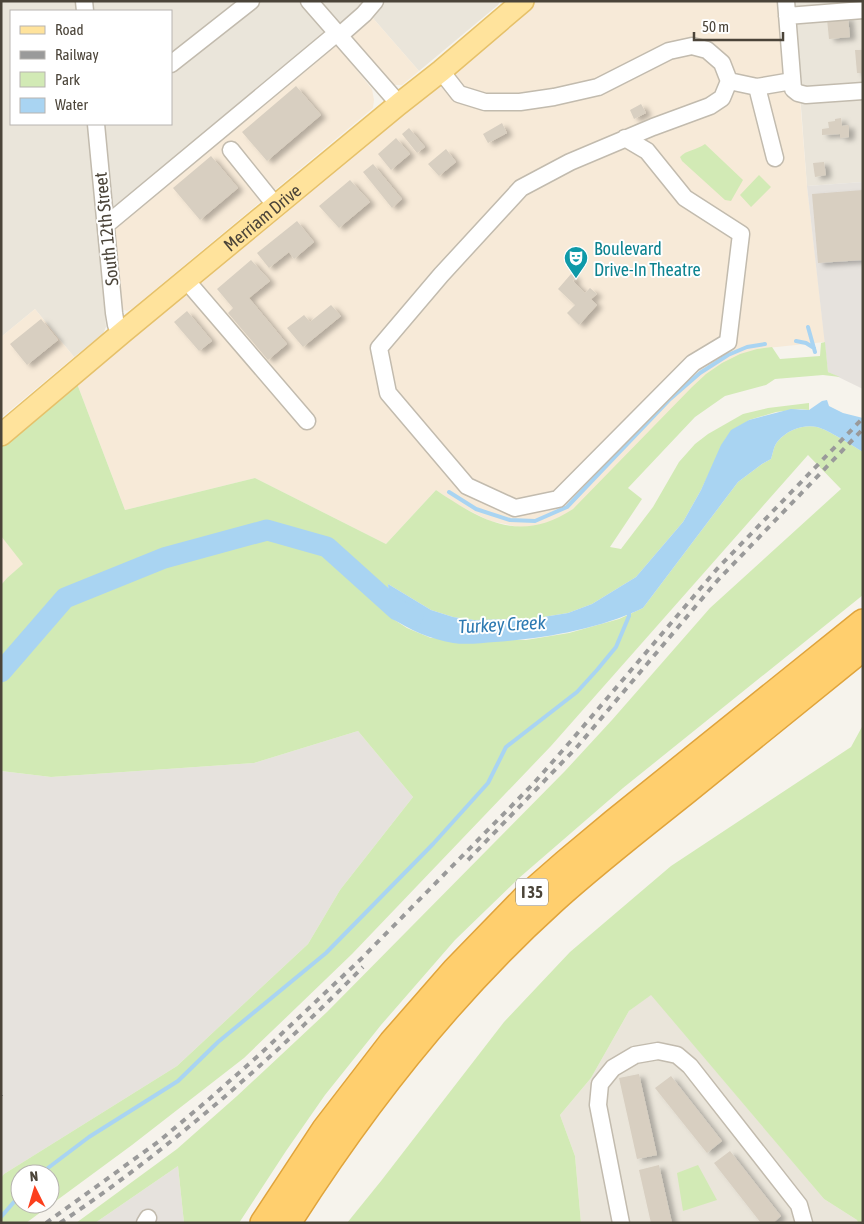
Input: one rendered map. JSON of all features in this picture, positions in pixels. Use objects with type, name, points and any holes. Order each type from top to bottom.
[{"type":"highway","name":"I 35","points":[[263,1223],[325,1128],[392,1042],[455,970],[525,898],[565,862],[863,622]]},
{"type":"highway","name":"I 35","points":[[288,1223],[364,1110],[403,1061],[494,959],[553,901],[609,853],[863,648]]},
{"type":"main road","name":"Merriam Drive","points":[[1,435],[399,104],[441,72],[519,2]]},
{"type":"street","points":[[172,63],[251,1]]},
{"type":"street","points":[[309,1],[399,104]]},
{"type":"street","points":[[106,225],[364,14],[375,1]]},
{"type":"street","points":[[795,87],[787,9],[863,10]]},
{"type":"street","points":[[441,72],[459,94],[485,102],[520,102],[598,87],[669,51],[692,46],[708,50],[722,63],[729,81],[722,98],[710,106],[625,138],[570,162],[521,188],[441,275],[380,348],[388,393],[467,486],[515,508],[558,499],[692,363],[728,342],[741,234],[685,198],[647,151],[625,138]]},
{"type":"street","points":[[729,81],[757,87],[795,87],[818,95],[863,91]]},
{"type":"street","points":[[757,87],[776,158]]},
{"type":"street","name":"South 12th Street","points":[[96,125],[114,313],[116,324],[123,332]]},
{"type":"street","points":[[231,150],[276,206]]},
{"type":"street","points":[[186,280],[307,421]]},
{"type":"street","points":[[621,1223],[598,1105],[600,1084],[613,1068],[636,1055],[658,1051],[677,1056],[690,1066],[799,1205],[804,1223]]},
{"type":"shaded area","points":[[1,1],[76,1],[77,10],[10,10],[10,125],[88,125],[106,327],[103,334],[74,357],[35,309],[1,337]]},
{"type":"shaded area","points":[[88,1],[500,1],[498,5],[419,71],[365,9],[108,217],[100,125],[172,125],[172,10],[89,10]]},
{"type":"shaded area","points":[[527,1],[781,1],[800,99],[807,186],[825,342],[757,349],[573,509],[559,519],[541,525],[524,528],[490,521],[458,505],[436,490],[386,544],[255,478],[125,510],[76,381]]},
{"type":"shaded area","points":[[793,1],[863,1],[863,182],[807,186]]},
{"type":"shaded area","points":[[365,9],[419,71],[402,85],[388,85],[338,29]]},
{"type":"shaded area","points":[[329,36],[372,89],[373,108],[133,308],[127,311],[122,309],[120,307],[109,217]]},
{"type":"shaded area","points":[[863,182],[863,389],[828,372],[807,186]]},
{"type":"shaded area","points":[[35,309],[74,357],[1,418],[1,337]]},
{"type":"shaded area","points":[[1,536],[24,564],[1,585]]},
{"type":"shaded area","points":[[358,731],[413,797],[340,890],[308,944],[177,1066],[20,1164],[10,1164],[10,1170],[1,1178],[1,771],[51,777],[254,763]]},
{"type":"shaded area","points":[[651,994],[824,1199],[857,1220],[857,1223],[581,1223],[575,1156],[560,1115],[591,1078],[629,1011]]},
{"type":"shaded area","points":[[178,1166],[184,1223],[95,1223]]},
{"type":"green space","points":[[705,144],[743,180],[731,201],[725,200],[682,161],[680,157]]},
{"type":"green space","points":[[759,175],[771,187],[751,207],[740,195]]},
{"type":"green space","points":[[825,342],[828,372],[840,377],[823,375],[775,379],[766,385],[725,396],[695,417],[628,488],[642,499],[610,547],[621,549],[653,507],[679,462],[695,444],[708,434],[743,414],[768,408],[809,403],[809,410],[800,409],[776,412],[749,420],[726,438],[683,522],[636,577],[592,604],[568,613],[531,619],[474,620],[453,617],[431,610],[388,584],[390,617],[407,628],[431,638],[526,640],[569,633],[619,619],[643,608],[738,482],[771,459],[778,441],[782,437],[791,431],[807,426],[828,431],[863,452],[863,595],[623,788],[519,878],[455,940],[381,1025],[325,1095],[239,1223],[184,1223],[178,1166],[95,1223],[76,1223],[177,1149],[327,1012],[565,771],[710,608],[841,489],[808,455],[551,746],[352,954],[244,1058],[60,1198],[60,1164],[20,1164],[177,1066],[308,944],[340,890],[413,797],[358,731],[254,763],[51,777],[1,771],[1,585],[23,564],[1,536],[1,444],[76,381],[125,510],[255,478],[386,544],[436,490],[469,511],[502,524],[518,527],[554,520],[573,509],[692,387],[722,363],[740,354],[772,347],[780,359],[820,356],[821,343]]},
{"type":"green space","points":[[863,725],[863,1223],[858,1223],[857,1220],[824,1199],[651,995],[629,1011],[591,1078],[560,1115],[575,1156],[581,1223],[347,1223],[504,1022],[570,952],[671,866],[851,747]]},
{"type":"green space","points":[[698,1165],[717,1200],[683,1211],[677,1173]]},
{"type":"green space","points":[[10,1170],[10,1214],[38,1214],[26,1223],[1,1223],[1,1178]]},
{"type":"water","points":[[827,400],[829,406],[843,413],[863,418],[863,452],[834,434],[817,427],[801,427],[786,434],[777,443],[771,459],[738,482],[643,608],[607,622],[570,632],[533,638],[469,644],[453,643],[428,636],[390,617],[388,584],[431,610],[453,617],[474,620],[531,619],[568,613],[592,604],[636,577],[683,522],[701,490],[721,445],[731,430],[749,420],[791,409],[809,410],[822,401]]},
{"type":"building","points":[[848,17],[850,37],[829,39],[827,19]]},
{"type":"building","points":[[855,50],[863,50],[863,73],[857,73]]},
{"type":"building","points":[[296,86],[321,115],[267,161],[242,132]]},
{"type":"building","points":[[641,104],[646,113],[634,119],[630,110]]},
{"type":"building","points":[[841,118],[842,126],[849,125],[849,137],[840,138],[840,134],[822,135],[822,129],[829,128],[828,122]]},
{"type":"building","points":[[502,123],[507,133],[488,143],[483,134]]},
{"type":"building","points":[[409,128],[425,147],[417,153],[402,134]]},
{"type":"building","points":[[396,138],[410,154],[391,170],[378,154]]},
{"type":"building","points":[[446,149],[456,162],[439,176],[428,164]]},
{"type":"building","points":[[211,156],[238,188],[200,220],[173,188]]},
{"type":"building","points":[[824,162],[826,175],[815,177],[813,163]]},
{"type":"building","points":[[373,164],[402,199],[392,208],[363,172]]},
{"type":"building","points":[[350,180],[370,202],[339,228],[319,206]]},
{"type":"building","points":[[863,190],[863,260],[818,263],[812,194]]},
{"type":"building","points":[[297,221],[314,242],[294,259],[289,252],[269,268],[257,253]]},
{"type":"building","points":[[251,260],[270,281],[249,298],[287,344],[268,360],[228,313],[233,308],[217,289]]},
{"type":"building","points":[[571,274],[576,278],[573,281],[585,293],[590,288],[597,294],[591,299],[597,305],[579,325],[567,313],[575,305],[558,289]]},
{"type":"building","points":[[331,305],[341,316],[303,347],[287,328],[304,315],[310,322]]},
{"type":"building","points":[[187,311],[212,341],[199,351],[174,322]]},
{"type":"building","points":[[41,319],[58,340],[27,365],[10,344]]},
{"type":"building","points":[[639,1074],[657,1155],[637,1159],[619,1078]]},
{"type":"building","points":[[671,1076],[722,1141],[707,1153],[655,1088]]},
{"type":"building","points":[[730,1151],[781,1216],[773,1223],[761,1223],[714,1163]]},
{"type":"building","points":[[659,1165],[672,1223],[651,1223],[639,1170]]},
{"type":"waterway","points":[[808,327],[815,352]]},
{"type":"waterway","points":[[796,341],[806,343],[814,348]]},
{"type":"waterway","points":[[449,492],[476,509],[510,520],[535,521],[567,507],[669,400],[700,373],[728,355],[747,347],[765,344]]},
{"type":"waterway","name":"Turkey Creek","points":[[1,672],[65,598],[164,558],[267,530],[327,547],[397,610],[413,616]]},
{"type":"waterway","points":[[53,1164],[89,1137],[178,1081],[218,1042],[326,953],[433,844],[488,783],[506,747],[577,692],[597,670],[616,647],[629,616],[629,611]]},
{"type":"waterway","points":[[1,1217],[10,1207]]},
{"type":"railway","points":[[46,1223],[158,1142],[258,1056],[361,959],[534,783],[717,569],[863,418]]},
{"type":"railway","points":[[468,860],[577,747],[717,581],[863,429]]},
{"type":"railway","points":[[60,1223],[141,1165],[218,1102],[292,1036],[363,967]]},
{"type":"place","name":"Boulevard Drive-In Theatre","points":[[576,279]]}]
